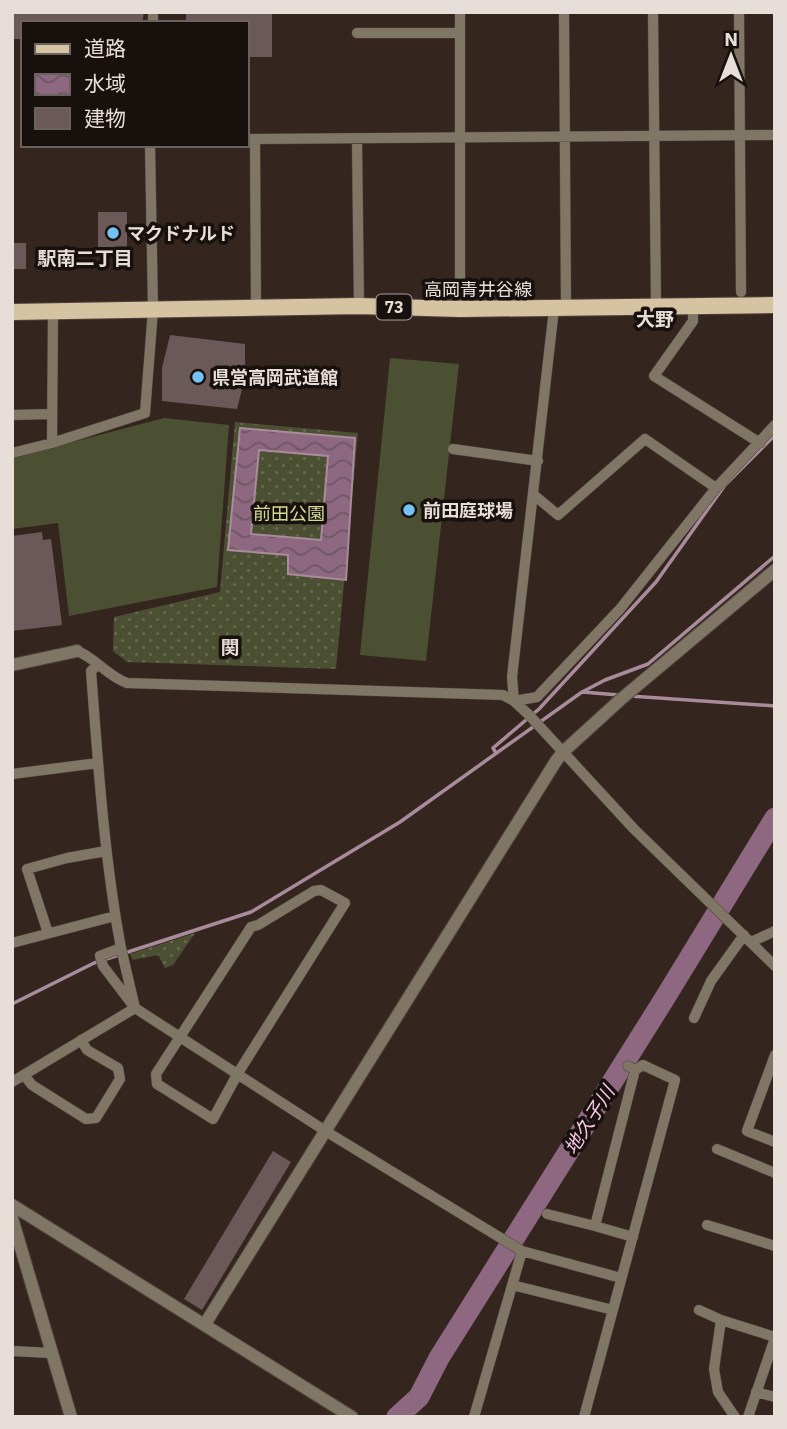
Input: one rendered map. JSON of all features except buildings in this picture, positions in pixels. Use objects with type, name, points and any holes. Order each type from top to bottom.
[{"type":"main road","name":"高岡青井谷線","points":[[12,312],[359,306],[460,309],[775,305]]},
{"type":"street","points":[[460,12],[460,309]]},
{"type":"street","points":[[514,701],[512,677],[560,308],[566,137],[564,12]]},
{"type":"street","points":[[653,12],[656,305]]},
{"type":"street","points":[[739,12],[741,292]]},
{"type":"street","points":[[357,33],[460,33]]},
{"type":"street","points":[[256,309],[251,139],[775,135]]},
{"type":"street","points":[[357,139],[359,306]]},
{"type":"street","points":[[12,453],[145,413],[153,310],[150,147]]},
{"type":"street","points":[[693,305],[693,321],[654,376],[760,443]]},
{"type":"street","points":[[52,443],[53,312]]},
{"type":"street","points":[[12,415],[51,414]]},
{"type":"street","points":[[514,701],[537,697],[626,602],[716,488],[775,425]]},
{"type":"street","points":[[534,495],[558,514],[645,439],[716,488]]},
{"type":"street","points":[[453,449],[538,461]]},
{"type":"street","points":[[205,1324],[564,751],[620,700],[775,570]]},
{"type":"street","points":[[12,665],[76,652],[84,654],[114,678],[127,683],[503,695],[529,715],[634,829],[775,966]]},
{"type":"street","points":[[98,666],[90,671],[106,851],[122,954],[135,1008]]},
{"type":"street","points":[[12,774],[98,763]]},
{"type":"street","points":[[48,933],[27,869],[106,851]]},
{"type":"street","points":[[321,890],[345,903],[238,1073],[213,1119],[157,1084],[156,1074],[180,1037],[251,927],[314,891],[321,890]]},
{"type":"street","points":[[12,943],[115,916]]},
{"type":"street","points":[[694,1018],[711,981],[748,939],[775,931]]},
{"type":"street","points":[[122,954],[102,962],[135,1008],[327,1132],[519,1250],[621,1278]]},
{"type":"street","points":[[12,1082],[135,1008]]},
{"type":"street","points":[[24,1075],[32,1085],[86,1119],[96,1118],[120,1079],[118,1068],[87,1050],[80,1040]]},
{"type":"street","points":[[774,1063],[747,1130],[775,1142]]},
{"type":"street","points":[[584,1417],[675,1080],[643,1065],[631,1068],[595,1226]]},
{"type":"street","points":[[717,1149],[775,1173]]},
{"type":"street","points":[[12,1205],[352,1417]]},
{"type":"street","points":[[547,1214],[633,1237]]},
{"type":"street","points":[[12,1218],[14,1235],[71,1417]]},
{"type":"street","points":[[707,1225],[775,1246]]},
{"type":"street","points":[[474,1417],[512,1285],[519,1250]]},
{"type":"street","points":[[512,1285],[613,1310]]},
{"type":"street","points":[[699,1310],[775,1337],[748,1417]]},
{"type":"street","points":[[721,1320],[714,1369],[718,1392],[735,1417]]},
{"type":"street","points":[[12,1352],[51,1353]]},
{"type":"street","points":[[756,1392],[775,1398]]},
{"type":"green space","name":"前田庭球場","points":[[390,358],[459,364],[426,661],[360,655]]},
{"type":"green space","points":[[164,418],[229,425],[217,587],[69,616],[58,523],[12,529],[12,458]]},
{"type":"green space","name":"前田公園","points":[[235,422],[358,433],[336,669],[127,662],[113,651],[114,617],[220,592]]},
{"type":"green space","points":[[195,933],[173,965],[165,968],[158,955],[133,960],[130,954]]},
{"type":"water","points":[[240,428],[355,438],[346,580],[288,574],[288,555],[228,550]],"holes":[[[259,450],[328,456],[321,540],[251,534]]]},
{"type":"waterway","points":[[496,753],[493,748],[539,709],[656,582],[725,485],[775,435]]},
{"type":"waterway","points":[[584,691],[648,664],[775,556]]},
{"type":"waterway","points":[[12,1004],[94,963],[251,912],[400,822],[582,692],[619,695]]},
{"type":"waterway","points":[[630,696],[775,706]]},
{"type":"waterway","name":"地久子川","points":[[397,1417],[419,1397],[439,1358],[775,818]]},
{"type":"place","name":"マクドナルド","points":[[113,233]]},
{"type":"place","name":"県営高岡武道館","points":[[198,377]]},
{"type":"place","name":"前田庭球場","points":[[409,510]]},
{"type":"district","name":"駅南二丁目","points":[[85,258]]},
{"type":"district","name":"大野","points":[[655,319]]},
{"type":"district","name":"関","points":[[230,647]]}]
